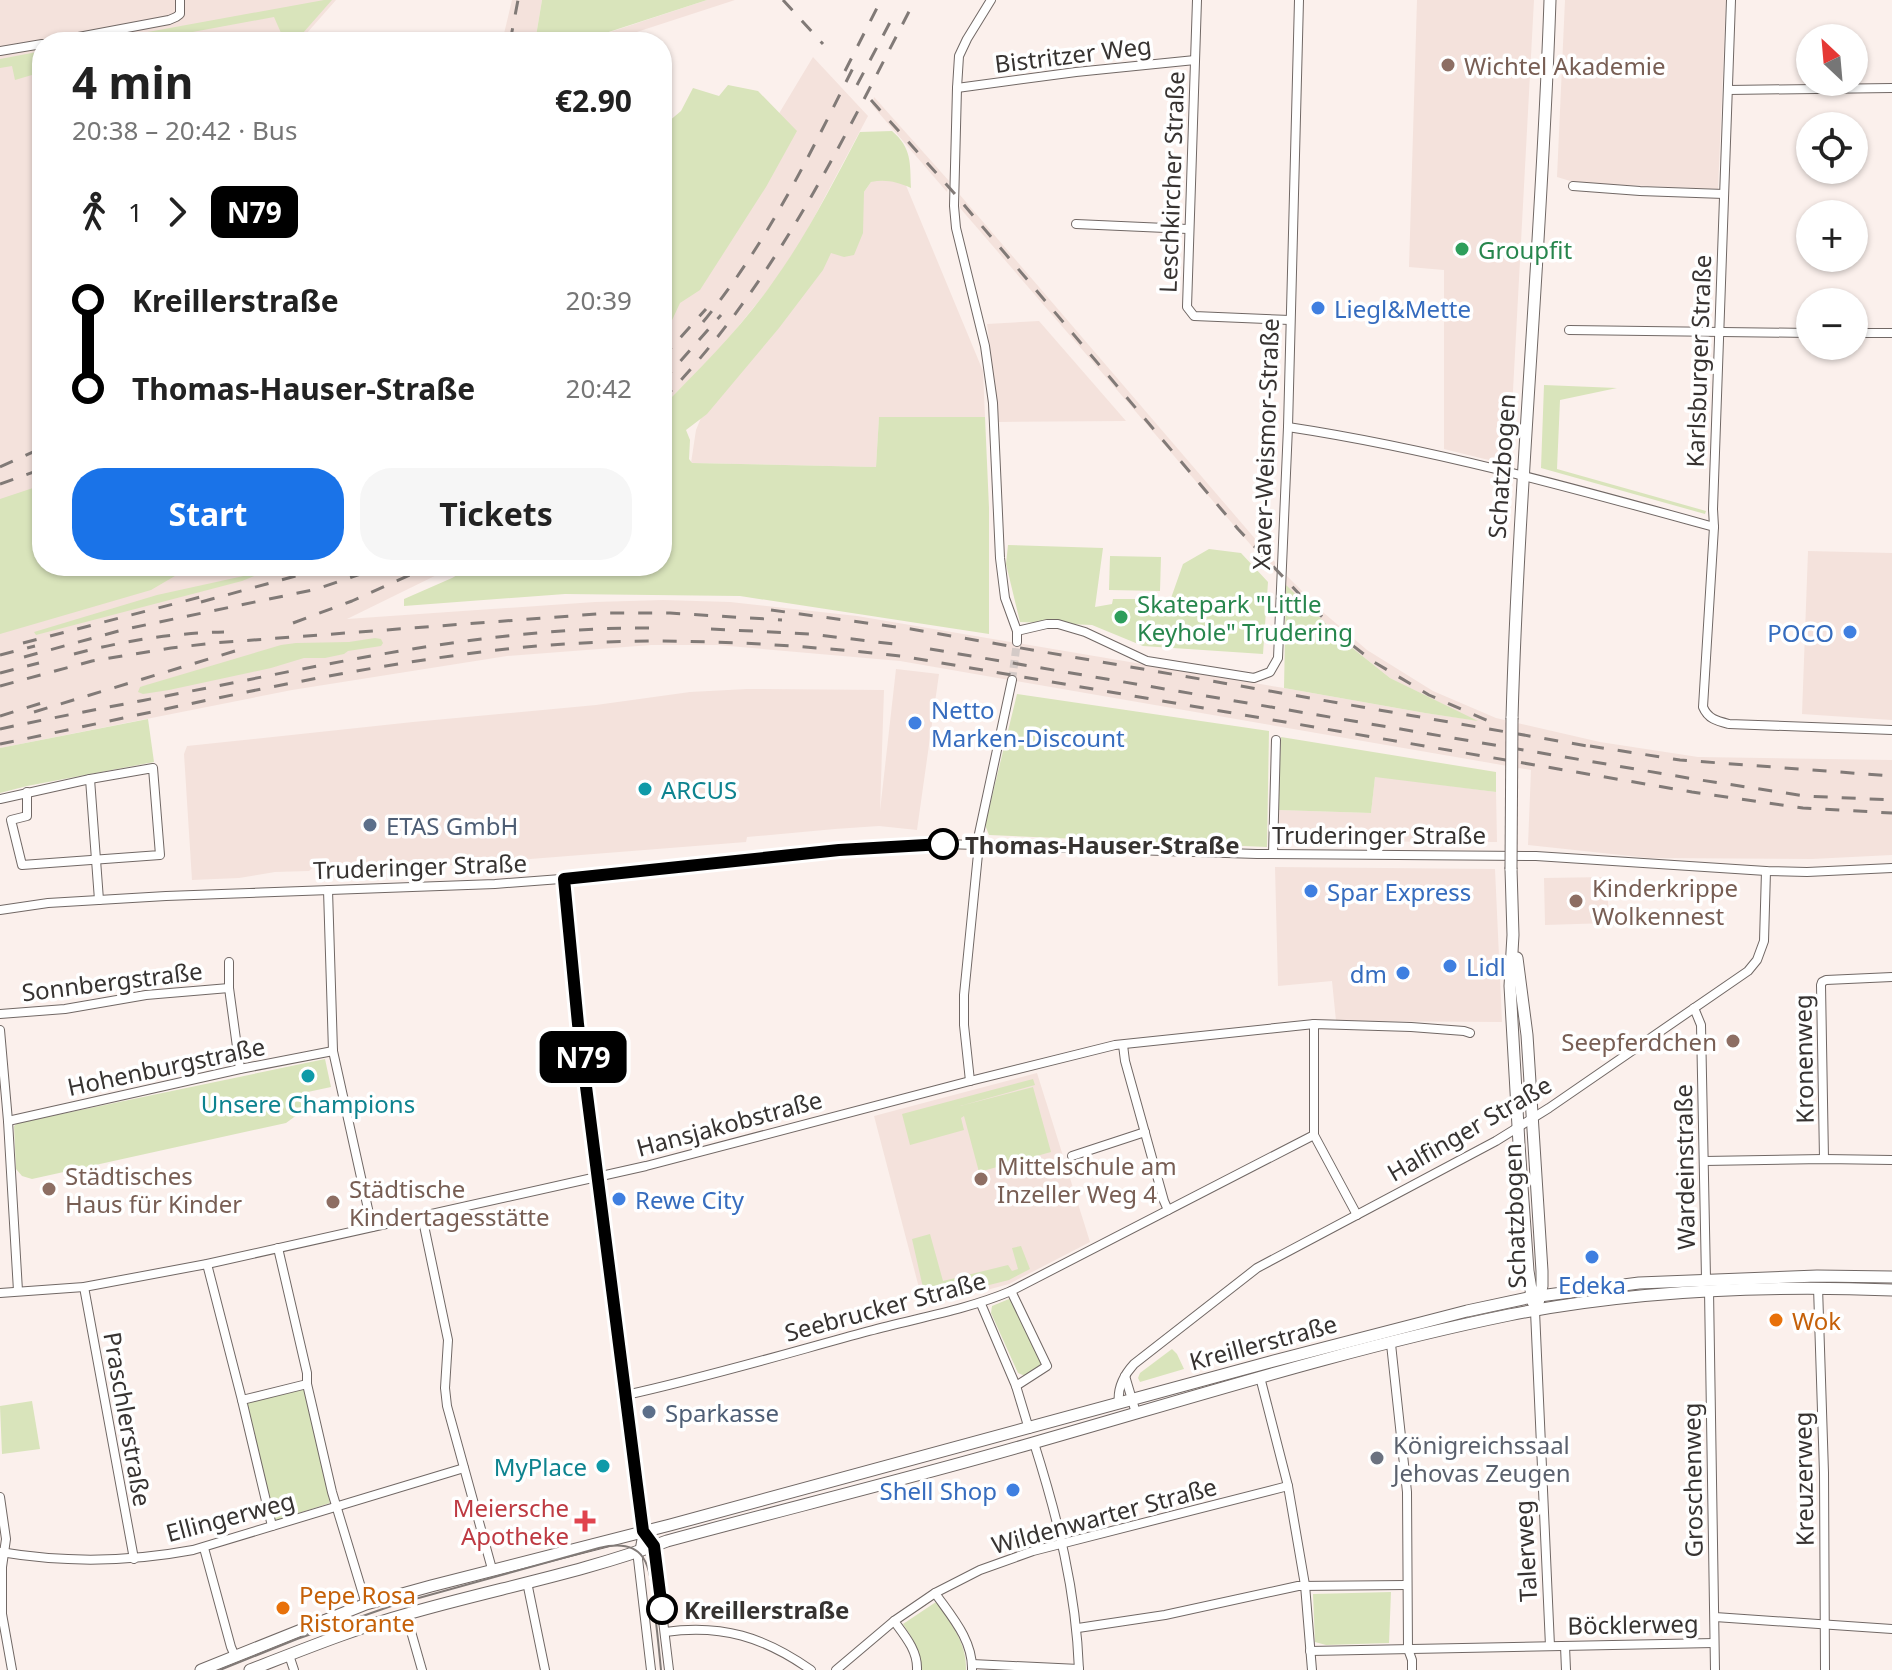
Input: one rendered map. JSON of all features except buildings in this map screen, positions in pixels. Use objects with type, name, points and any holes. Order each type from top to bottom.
[{"type":"main road","name":"Schatzbogen","points":[[1536,1297],[1528,1271],[1510,986],[1513,935],[1512,718],[1515,595],[1550,0]]},
{"type":"main road","name":"Schatzbogen","points":[[1513,935],[1522,984],[1542,1271],[1535,1311]]},
{"type":"main road","name":"Kreillerstraße","points":[[201,1670],[366,1604],[1119,1404],[1135,1407],[1458,1327],[1535,1311],[1708,1285],[1817,1276],[1892,1277]]},
{"type":"main road","name":"Kreillerstraße","points":[[250,1670],[406,1614],[1034,1443],[1135,1407],[1388,1331],[1536,1297],[1639,1283],[1892,1290]]},
{"type":"street","points":[[991,0],[959,56],[954,206],[956,228],[985,346],[993,403],[1000,558],[1005,598],[1017,631],[1017,642]]},
{"type":"street","name":"Leschkircher Straße","points":[[1197,0],[1187,307],[1194,316],[1290,320]]},
{"type":"street","name":"Xaver-Weismor-Straße","points":[[1017,631],[1058,624],[1085,632],[1147,661],[1254,678],[1270,672],[1278,658],[1288,427],[1299,0]]},
{"type":"street","name":"Karlsburger Straße","points":[[1731,0],[1714,527],[1703,697],[1706,713],[1729,724],[1892,730]]},
{"type":"street","points":[[105,32],[169,20],[180,14],[180,2]]},
{"type":"street","points":[[0,51],[32,46]]},
{"type":"street","name":"Bistritzer Weg","points":[[957,88],[1195,60]]},
{"type":"street","points":[[1728,90],[1892,88]]},
{"type":"street","points":[[1573,186],[1724,194]]},
{"type":"street","points":[[1076,224],[1188,229]]},
{"type":"street","points":[[1569,330],[1796,333]]},
{"type":"street","points":[[1868,333],[1892,333]]},
{"type":"street","points":[[1288,427],[1399,446],[1522,475],[1714,527]]},
{"type":"street","points":[[970,1081],[964,995],[977,843],[1012,680]]},
{"type":"street","points":[[1273,854],[1276,740]]},
{"type":"street","points":[[0,799],[27,792],[90,779],[153,768],[160,855],[22,865],[11,820],[27,816],[27,792]]},
{"type":"street","points":[[90,779],[99,900]]},
{"type":"street","name":"Truderinger Straße","points":[[0,910],[99,900],[495,884],[839,850],[977,843],[1273,854],[1544,856],[1766,871],[1892,868]]},
{"type":"street","name":"Halfinger Straße","points":[[1125,1376],[1138,1360],[1257,1268],[1485,1147],[1742,975],[1757,960],[1764,941],[1766,871]]},
{"type":"street","points":[[564,879],[578,1024],[643,1531],[638,1552],[651,1670]]},
{"type":"street","points":[[328,890],[333,1051],[372,1227]]},
{"type":"street","points":[[229,962],[229,988],[240,1069]]},
{"type":"street","name":"Kronenweg","points":[[1824,1159],[1821,985],[1826,980],[1892,977]]},
{"type":"street","name":"Sonnbergstraße","points":[[0,1014],[65,1009],[146,995],[229,988]]},
{"type":"street","name":"Wardeinstraße","points":[[1694,1008],[1701,1025],[1708,1285]]},
{"type":"street","points":[[1314,1024],[1314,1135],[1357,1215]]},
{"type":"street","name":"Hansjakobstraße","points":[[0,1293],[84,1287],[207,1264],[660,1162],[970,1081],[1123,1045],[1314,1024],[1411,1027],[1470,1033]]},
{"type":"street","points":[[0,1030],[18,1291]]},
{"type":"street","points":[[1123,1045],[1168,1210]]},
{"type":"street","name":"Hohenburgstraße","points":[[8,1121],[333,1051]]},
{"type":"street","points":[[1072,1156],[1145,1132]]},
{"type":"street","name":"Seebrucker Straße","points":[[626,1395],[981,1304],[1314,1135]]},
{"type":"street","points":[[1704,1161],[1892,1160]]},
{"type":"street","points":[[422,1216],[448,1340],[447,1406],[492,1569]]},
{"type":"street","points":[[278,1248],[332,1492],[366,1604]]},
{"type":"street","points":[[207,1264],[272,1526]]},
{"type":"street","name":"Groschenweg","points":[[1708,1285],[1715,1670]]},
{"type":"street","name":"Praschlerstraße","points":[[84,1287],[134,1559]]},
{"type":"street","name":"Kreuzerweg","points":[[1818,1287],[1824,1473],[1825,1670]]},
{"type":"street","points":[[1011,1291],[1047,1366],[1016,1386]]},
{"type":"street","points":[[981,1304],[1016,1386],[1029,1429]]},
{"type":"street","name":"Talerweg","points":[[1535,1311],[1550,1646]]},
{"type":"street","points":[[1391,1344],[1407,1492],[1406,1585],[1408,1649],[1412,1670]]},
{"type":"street","points":[[1119,1404],[1119,1390],[1125,1376]]},
{"type":"street","points":[[1125,1376],[1135,1407]]},
{"type":"street","points":[[1260,1377],[1288,1486],[1305,1585],[1312,1670]]},
{"type":"street","points":[[242,1400],[307,1384]]},
{"type":"street","points":[[935,1593],[967,1643],[972,1667],[1079,1669],[1078,1628],[1063,1543],[1034,1443]]},
{"type":"street","name":"Ellingerweg","points":[[2,1553],[85,1561],[156,1557],[204,1548],[464,1468]]},
{"type":"street","name":"Wildenwarter Straße","points":[[836,1670],[894,1621],[935,1593],[980,1570],[1033,1551],[1288,1486]]},
{"type":"street","points":[[0,1497],[6,1539],[0,1592],[12,1670]]},
{"type":"street","points":[[643,1531],[654,1546],[669,1670]]},
{"type":"street","points":[[204,1548],[235,1656]]},
{"type":"street","points":[[527,1582],[545,1670]]},
{"type":"street","points":[[1078,1628],[1165,1615],[1305,1585],[1406,1585]]},
{"type":"street","points":[[406,1614],[422,1670]]},
{"type":"street","name":"Böcklerweg","points":[[1715,1617],[1892,1629]]},
{"type":"street","points":[[894,1621],[912,1649],[917,1670]]},
{"type":"street","points":[[665,1632],[728,1631],[790,1655],[811,1670]]},
{"type":"street","name":"Böcklerweg","points":[[1310,1651],[1714,1643]]},
{"type":"street","points":[[1565,1646],[1566,1670]]},
{"type":"street","points":[[289,1655],[294,1670]]},
{"type":"shaded area","points":[[0,0],[336,0],[308,32],[32,32],[32,576],[435,576],[347,619],[595,602],[730,602],[857,616],[1474,720],[1390,678],[1301,602],[1286,585],[1286,575],[1367,650],[1433,691],[1496,718],[1600,742],[1698,757],[1892,760],[1892,855],[1812,859],[1649,858],[1528,845],[1531,770],[900,661],[717,645],[651,645],[507,656],[292,690],[0,748]]},
{"type":"shaded area","points":[[512,0],[542,0],[537,32],[504,32]]},
{"type":"shaded area","points":[[707,0],[735,0],[637,32],[610,32]]},
{"type":"shaded area","points":[[1417,0],[1534,0],[1509,465],[1444,449],[1444,270],[1409,267]]},
{"type":"shaded area","points":[[1565,0],[1726,0],[1718,189],[1577,183],[1557,177]]},
{"type":"shaded area","points":[[813,57],[868,116],[802,240],[772,285],[724,344],[672,397],[672,252],[739,180]]},
{"type":"shaded area","points":[[874,97],[949,181],[947,192],[872,105]]},
{"type":"shaded area","points":[[879,178],[905,183],[983,371],[985,417],[879,418],[876,467],[691,463],[696,430],[705,408],[871,182]]},
{"type":"shaded area","points":[[960,195],[1275,562],[1275,573],[960,208]]},
{"type":"shaded area","points":[[1039,321],[1126,421],[999,422],[987,324]]},
{"type":"shaded area","points":[[1808,551],[1892,553],[1892,720],[1802,714]]},
{"type":"shaded area","points":[[896,669],[939,674],[917,830],[879,826],[835,829],[747,837],[746,842],[367,872],[354,863],[316,865],[309,871],[192,880],[184,754],[187,746],[596,705],[690,692],[747,689],[884,690],[880,811]]},
{"type":"shaded area","points":[[1375,776],[1496,792],[1497,842],[1278,841],[1278,810],[1371,813]]},
{"type":"shaded area","points":[[1275,867],[1495,869],[1502,1022],[1336,1021],[1332,981],[1278,986]]},
{"type":"shaded area","name":"Kinderkrippe Wolkennest","points":[[1607,877],[1609,923],[1545,925],[1544,878]]},
{"type":"shaded area","name":"Mittelschule am Inzeller Weg 4","points":[[1037,1073],[1090,1242],[1009,1284],[924,1307],[874,1116]]},
{"type":"green space","points":[[332,0],[304,32],[281,32],[274,17],[193,32],[148,32]]},
{"type":"green space","points":[[542,0],[707,0],[609,32],[537,32]]},
{"type":"green space","points":[[32,53],[32,75],[15,80],[12,66],[0,68],[0,59]]},
{"type":"green space","points":[[728,85],[758,91],[797,131],[766,187],[700,290],[680,303],[672,320],[672,119],[681,111],[693,88],[719,96]]},
{"type":"green space","points":[[892,131],[899,137],[907,150],[911,188],[891,182],[871,182],[864,192],[863,233],[854,255],[844,257],[831,253],[823,270],[779,328],[707,414],[686,430],[690,440],[689,459],[692,463],[876,467],[879,417],[985,417],[989,634],[740,596],[565,594],[404,606],[404,599],[456,576],[672,576],[672,397],[761,299],[808,227],[860,132]]},
{"type":"green space","points":[[1544,385],[1617,388],[1560,400],[1557,469],[1706,511],[1705,514],[1541,468]]},
{"type":"green space","points":[[32,488],[32,576],[175,576],[151,590],[0,634],[0,499]]},
{"type":"green space","points":[[1008,545],[1103,548],[1095,607],[1112,604],[1113,599],[1170,601],[1183,564],[1209,549],[1241,553],[1268,582],[1263,654],[1143,646],[1092,625],[1020,622],[1006,564]]},
{"type":"green space","points":[[1110,556],[1161,557],[1160,591],[1109,590]]},
{"type":"green space","points":[[254,576],[36,635],[34,632],[157,595]]},
{"type":"green space","points":[[1286,585],[1346,643],[1390,678],[1478,721],[1284,688]]},
{"type":"green space","points":[[381,639],[381,646],[325,658],[304,658],[169,690],[138,692],[143,686],[281,645]]},
{"type":"green space","points":[[1017,694],[1269,731],[1267,847],[989,835],[985,825]]},
{"type":"green space","points":[[148,719],[154,762],[0,793],[0,748]]},
{"type":"green space","points":[[1281,737],[1496,772],[1496,792],[1375,777],[1371,813],[1278,810]]},
{"type":"green space","points":[[325,1059],[331,1087],[303,1093],[301,1112],[286,1123],[32,1179],[22,1176],[16,1169],[14,1126],[18,1123]]},
{"type":"green space","points":[[1033,1079],[1035,1085],[960,1106],[1033,1087],[1051,1152],[979,1172],[964,1116],[961,1118],[964,1130],[910,1145],[902,1114]]},
{"type":"green space","points":[[930,1234],[943,1281],[1008,1265],[1012,1271],[1018,1269],[1012,1248],[1021,1246],[1030,1269],[1009,1280],[926,1301],[912,1239]]},
{"type":"green space","points":[[1009,1299],[1041,1360],[1040,1367],[1025,1376],[1018,1373],[991,1313],[992,1306]]},
{"type":"green space","points":[[1172,1349],[1184,1369],[1140,1382],[1140,1373]]},
{"type":"green space","points":[[304,1386],[330,1503],[271,1522],[244,1399]]},
{"type":"green space","points":[[32,1401],[40,1449],[2,1454],[0,1406]]},
{"type":"green space","points":[[1391,1592],[1389,1643],[1326,1645],[1315,1642],[1313,1594]]},
{"type":"green space","points":[[936,1602],[961,1642],[966,1670],[920,1670],[918,1651],[903,1624]]},
{"type":"tunnel","points":[[1012,680],[1017,642]]},
{"type":"tram line","points":[[220,1670],[397,1604],[599,1548],[616,1546],[637,1551],[648,1568],[661,1670]]},
{"type":"railway","points":[[512,32],[518,0]]},
{"type":"railway","points":[[783,0],[823,44]]},
{"type":"railway","points":[[845,71],[881,0]]},
{"type":"railway","points":[[672,389],[739,309],[804,210],[915,0]]},
{"type":"railway","points":[[857,85],[896,11]]},
{"type":"railway","points":[[703,322],[767,230],[855,64]]},
{"type":"railway","points":[[871,100],[954,193],[1238,529],[1302,597],[1347,641],[1374,662],[1429,695],[1493,723]]},
{"type":"railway","points":[[672,347],[706,309]]},
{"type":"railway","points":[[672,371],[721,315]]},
{"type":"railway","points":[[0,467],[32,453]]},
{"type":"railway","points":[[0,484],[32,473]]},
{"type":"railway","points":[[201,602],[296,576]]},
{"type":"railway","points":[[24,657],[126,629],[317,589],[355,576]]},
{"type":"railway","points":[[293,623],[408,576]]},
{"type":"railway","points":[[23,643],[212,594]]},
{"type":"railway","points":[[771,610],[911,629],[1599,748]]},
{"type":"railway","points":[[0,686],[92,661],[214,643],[610,613],[670,613],[782,620]]},
{"type":"railway","points":[[0,729],[449,643],[555,632],[663,628]]},
{"type":"railway","points":[[711,629],[810,634],[902,645]]},
{"type":"railway","points":[[74,654],[148,638],[224,632]]},
{"type":"railway","points":[[0,744],[244,693],[428,659],[592,642],[747,643],[901,656],[1692,792],[1803,808],[1892,813]]},
{"type":"railway","points":[[0,655],[35,646]]},
{"type":"railway","points":[[34,712],[245,648]]},
{"type":"railway","points":[[930,649],[1694,779],[1805,796],[1892,800]]},
{"type":"railway","points":[[0,673],[39,663]]},
{"type":"railway","points":[[0,716],[45,702]]},
{"type":"railway","points":[[1590,746],[1680,760],[1892,776]]},
{"type":"bus line","name":"N79","points":[[662,1609],[654,1546],[643,1531],[578,1024],[564,879],[773,856],[943,844]]},
{"type":"place","name":"Wichtel Akademie","points":[[1448,65]]},
{"type":"place","name":"Groupfit","points":[[1462,249]]},
{"type":"place","name":"Liegl&Mette","points":[[1318,308]]},
{"type":"place","name":"Skatepark \"Little Keyhole\" Trudering","points":[[1121,617]]},
{"type":"place","name":"POCO","points":[[1850,632]]},
{"type":"place","name":"Netto Marken-Discount","points":[[915,723]]},
{"type":"place","name":"ARCUS","points":[[645,789]]},
{"type":"place","name":"ETAS GmbH","points":[[370,825]]},
{"type":"place","name":"Thomas-Hauser-Straße","points":[[943,844]]},
{"type":"place","name":"Spar Express","points":[[1311,891]]},
{"type":"place","name":"Kinderkrippe Wolkennest","points":[[1576,901]]},
{"type":"place","name":"Lidl","points":[[1450,966]]},
{"type":"place","name":"dm","points":[[1403,973]]},
{"type":"place","name":"Seepferdchen","points":[[1733,1041]]},
{"type":"place","name":"Unsere Champions","points":[[308,1076]]},
{"type":"place","name":"Mittelschule am Inzeller Weg 4","points":[[981,1179]]},
{"type":"place","name":"Städtisches Haus für Kinder","points":[[49,1189]]},
{"type":"place","name":"Rewe City","points":[[619,1199]]},
{"type":"place","name":"Städtische Kindertagesstätte","points":[[333,1202]]},
{"type":"place","name":"Edeka","points":[[1592,1257]]},
{"type":"place","name":"Wok","points":[[1776,1320]]},
{"type":"place","name":"Sparkasse","points":[[649,1412]]},
{"type":"place","name":"Königreichssaal Jehovas Zeugen","points":[[1377,1458]]},
{"type":"place","name":"MyPlace","points":[[603,1466]]},
{"type":"place","name":"Shell Shop","points":[[1013,1490]]},
{"type":"place","name":"Meiersche Apotheke","points":[[585,1521]]},
{"type":"place","name":"Pepe Rosa Ristorante","points":[[283,1608]]},
{"type":"place","name":"Kreillerstraße","points":[[662,1609]]}]
